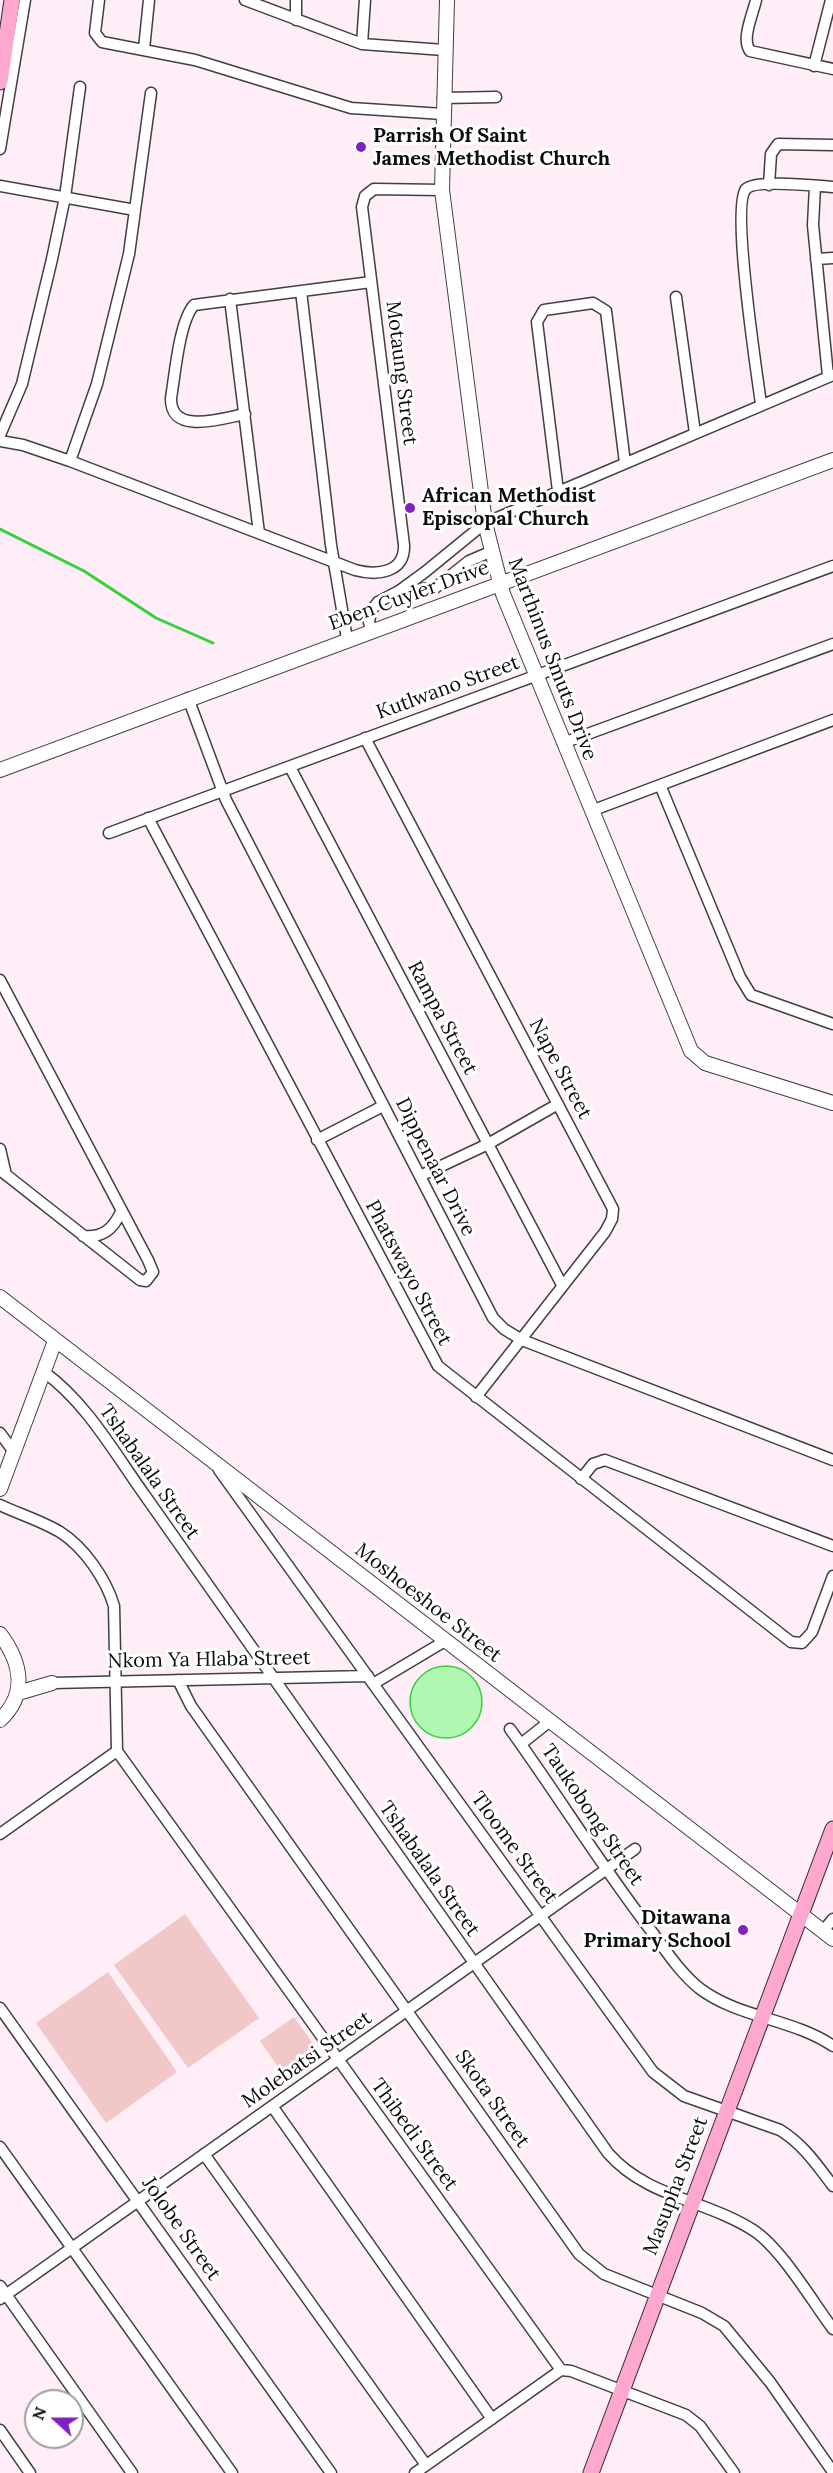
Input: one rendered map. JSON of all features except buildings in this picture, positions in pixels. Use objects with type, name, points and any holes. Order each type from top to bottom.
[{"type":"main road","points":[[0,82],[12,0]]},
{"type":"main road","name":"Masupha Street","points":[[591,2473],[833,1828]]},
{"type":"street","points":[[0,149],[25,0]]},
{"type":"street","points":[[99,0],[95,33],[99,40],[195,60],[351,108],[443,114]]},
{"type":"street","points":[[144,49],[149,0]]},
{"type":"street","points":[[244,0],[362,44],[444,50]]},
{"type":"street","points":[[296,0],[296,20]]},
{"type":"street","points":[[362,44],[365,0]]},
{"type":"street","name":"Marthinus Smuts Drive","points":[[447,0],[442,190],[485,523],[490,552],[500,583],[563,744],[691,1051],[705,1063],[833,1103]]},
{"type":"street","points":[[756,0],[747,46],[754,54],[833,69]]},
{"type":"street","points":[[814,66],[831,0]]},
{"type":"street","points":[[0,435],[22,384],[65,197],[80,87]]},
{"type":"street","points":[[70,461],[90,408],[129,254],[151,93]]},
{"type":"street","points":[[443,98],[496,98]]},
{"type":"street","points":[[769,184],[771,154],[778,144],[833,145]]},
{"type":"street","points":[[761,404],[743,254],[741,206],[746,189],[769,184],[833,187]]},
{"type":"street","points":[[0,186],[135,210]]},
{"type":"street","points":[[371,630],[371,611],[378,602],[399,591],[485,523],[831,376],[816,259],[813,216],[814,186]]},
{"type":"street","name":"Motaung Street","points":[[0,441],[22,445],[70,461],[363,572],[376,573],[398,566],[404,554],[362,212],[365,195],[374,189],[442,190]]},
{"type":"street","points":[[816,259],[833,258]]},
{"type":"street","points":[[245,414],[190,423],[178,417],[171,405],[189,310],[200,302],[371,282]]},
{"type":"street","points":[[301,291],[333,562],[347,639]]},
{"type":"street","points":[[676,297],[695,433]]},
{"type":"street","points":[[230,299],[259,533]]},
{"type":"street","points":[[558,491],[538,317],[544,310],[593,303],[604,308],[608,324],[625,463]]},
{"type":"street","name":"Eben Cuyler Drive","points":[[0,770],[371,630],[833,460]]},
{"type":"street","points":[[399,591],[435,588],[469,561],[490,552]]},
{"type":"street","name":"Kutlwano Street","points":[[109,833],[833,566]]},
{"type":"street","points":[[563,744],[833,644]]},
{"type":"street","name":"Dippenaar Drive","points":[[189,698],[222,790],[493,1318],[504,1329],[522,1340],[833,1460]]},
{"type":"street","points":[[591,811],[833,720]]},
{"type":"street","name":"Nape Street","points":[[365,738],[611,1204],[613,1213],[605,1232],[476,1398]]},
{"type":"street","name":"Rampa Street","points":[[290,767],[562,1285]]},
{"type":"street","points":[[660,785],[740,977],[751,995],[762,1001],[833,1024]]},
{"type":"street","name":"Phatswayo Street","points":[[148,818],[433,1359],[476,1398],[791,1642],[802,1643],[812,1632],[833,1575]]},
{"type":"street","points":[[0,980],[153,1272],[150,1280],[141,1280],[3,1173],[0,1149]]},
{"type":"street","points":[[420,1176],[488,1144],[558,1104]]},
{"type":"street","points":[[317,1140],[383,1106]]},
{"type":"street","points":[[83,1236],[97,1236],[105,1233],[115,1224],[121,1212]]},
{"type":"street","name":"Moshoeshoe Street","points":[[0,1297],[217,1467],[828,1935]]},
{"type":"street","points":[[0,1489],[55,1341]]},
{"type":"street","name":"Tshabalala Street","points":[[44,1372],[61,1384],[77,1401],[473,1964],[616,2163],[638,2180],[743,2224],[762,2236],[833,2329]]},
{"type":"street","points":[[0,1433],[14,1452]]},
{"type":"street","points":[[581,1479],[593,1464],[605,1460],[833,1546]]},
{"type":"street","name":"Tloome Street","points":[[217,1467],[653,2072],[684,2096],[726,2113],[771,2127],[793,2138],[806,2149],[833,2186]]},
{"type":"street","points":[[0,1505],[59,1532],[86,1557],[105,1583],[114,1606],[117,1682],[117,1751],[0,1834]]},
{"type":"street","points":[[0,1634],[19,1673],[18,1693],[14,1704],[0,1720]]},
{"type":"street","name":"Nkom Ya Hlaba Street","points":[[18,1693],[52,1683],[274,1678],[370,1680],[445,1641]]},
{"type":"street","name":"Nkom Ya Hlaba Street","points":[[19,1673],[52,1683]]},
{"type":"street","name":"Skota Street","points":[[178,1680],[191,1706],[579,2254],[604,2274],[713,2318],[733,2334],[833,2472]]},
{"type":"street","name":"Taukobong Street","points":[[521,1744],[550,1721]]},
{"type":"street","name":"Taukobong Street","points":[[510,1729],[605,1870],[685,1975],[714,1997],[762,2018],[817,2037],[833,2046]]},
{"type":"street","name":"Thibedi Street","points":[[117,1751],[561,2370]]},
{"type":"street","name":"Molebatsi Street","points":[[2,2293],[72,2248],[635,1850]]},
{"type":"street","points":[[828,1935],[833,1919]]},
{"type":"street","name":"Jolobe Street","points":[[0,2008],[332,2473]]},
{"type":"street","points":[[272,2106],[492,2419]]},
{"type":"street","points":[[0,2147],[232,2473]]},
{"type":"street","points":[[204,2154],[426,2465]]},
{"type":"street","points":[[2,2293],[132,2473]]},
{"type":"street","points":[[415,2473],[561,2370],[571,2371],[693,2420],[734,2473]]},
{"type":"street","points":[[0,2430],[30,2473]]},
{"type":"shaded area","points":[[446,1666],[466,1672],[476,1682],[482,1702],[476,1722],[466,1732],[446,1738],[426,1732],[416,1722],[410,1702],[416,1682],[426,1672]]},
{"type":"shaded area","points":[[185,1914],[259,2018],[188,2068],[114,1965]]},
{"type":"shaded area","points":[[108,1972],[177,2072],[106,2123],[36,2023]]},
{"type":"shaded area","points":[[294,2017],[322,2056],[288,2081],[260,2041]]},
{"type":"waterway","points":[[0,529],[84,571],[156,618],[213,643]]},
{"type":"place","name":"Parrish Of Saint James Methodist Church","points":[[361,147]]},
{"type":"place","name":"African Methodist Episcopal Church","points":[[410,508]]},
{"type":"place","name":"Ditawana Primary School","points":[[743,1930]]}]
